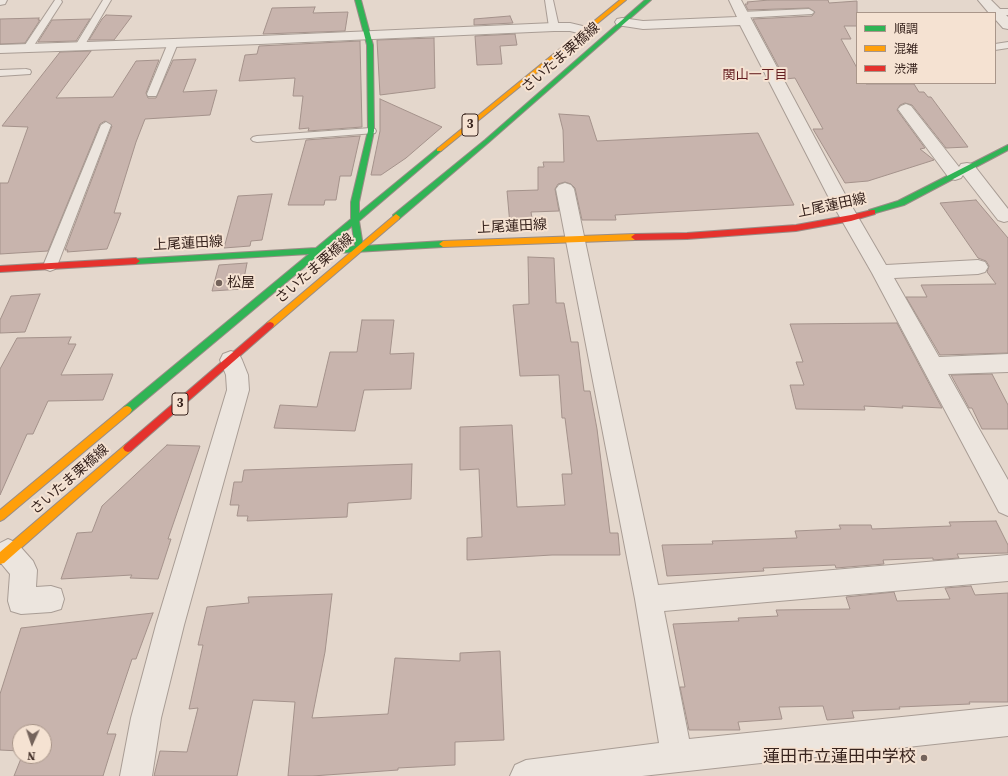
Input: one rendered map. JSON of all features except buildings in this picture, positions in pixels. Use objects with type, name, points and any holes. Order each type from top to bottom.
[{"type":"main road","points":[[358,0],[370,45],[371,131],[366,159],[357,188],[355,219],[359,248]]},
{"type":"main road","name":"さいたま栗橋線","points":[[0,516],[355,219],[623,0]]},
{"type":"main road","name":"さいたま栗橋線","points":[[4,555],[359,248],[487,141],[648,0]]},
{"type":"main road","name":"上尾蓮田線","points":[[0,269],[359,248],[576,238],[687,236],[788,229],[851,218],[901,203],[1008,147]]},
{"type":"street","points":[[735,0],[743,18],[838,198],[851,218],[1008,504]]},
{"type":"street","points":[[984,0],[1002,17]]},
{"type":"street","points":[[622,22],[643,25],[743,18]]},
{"type":"street","points":[[0,49],[173,44],[554,27],[570,27],[586,31]]},
{"type":"street","points":[[906,109],[961,171],[1004,216]]},
{"type":"street","points":[[565,189],[648,599],[676,756]]},
{"type":"street","points":[[881,272],[978,267]]},
{"type":"street","points":[[136,776],[146,718],[170,625],[238,390],[237,376],[231,360]]},
{"type":"street","points":[[932,366],[1008,363]]},
{"type":"street","points":[[4,555],[24,570],[21,601],[51,598]]},
{"type":"street","points":[[648,599],[1008,568]]},
{"type":"street","points":[[526,776],[676,756],[1008,721]]},
{"type":"lane","points":[[80,46],[107,0]]},
{"type":"lane","points":[[548,0],[554,27]]},
{"type":"lane","points":[[28,48],[58,2]]},
{"type":"lane","points":[[743,18],[809,12]]},
{"type":"lane","points":[[152,94],[173,44]]},
{"type":"lane","points":[[996,46],[1008,45]]},
{"type":"lane","points":[[0,73],[26,72]]},
{"type":"lane","points":[[50,266],[106,125]]},
{"type":"lane","points":[[257,139],[371,131]]},
{"type":"traffic: fast","points":[[358,0],[370,45],[371,131],[355,202],[355,219],[359,248]]},
{"type":"traffic: fast","points":[[396,217],[487,141],[648,0]]},
{"type":"traffic: fast","points":[[872,212],[901,203],[1008,147]]},
{"type":"traffic: fast","points":[[127,410],[439,150]]},
{"type":"traffic: fast","points":[[136,261],[443,244]]},
{"type":"traffic: slow","points":[[439,150],[623,0]]},
{"type":"traffic: slow","points":[[270,325],[396,217]]},
{"type":"traffic: slow","points":[[443,244],[635,237]]},
{"type":"traffic: slow","points":[[0,516],[127,410]]},
{"type":"traffic: slow","points":[[0,559],[128,448]]},
{"type":"traffic: jam","points":[[635,237],[687,236],[796,228],[851,218],[872,212]]},
{"type":"traffic: jam","points":[[0,269],[136,261]]},
{"type":"traffic: jam","points":[[128,448],[270,325]]},
{"type":"place","name":"松屋","points":[[219,283]]},
{"type":"place","name":"蓮田市立蓮田中学校","points":[[924,758]]},
{"type":"district","name":"関山一丁目","points":[[755,76]]}]
